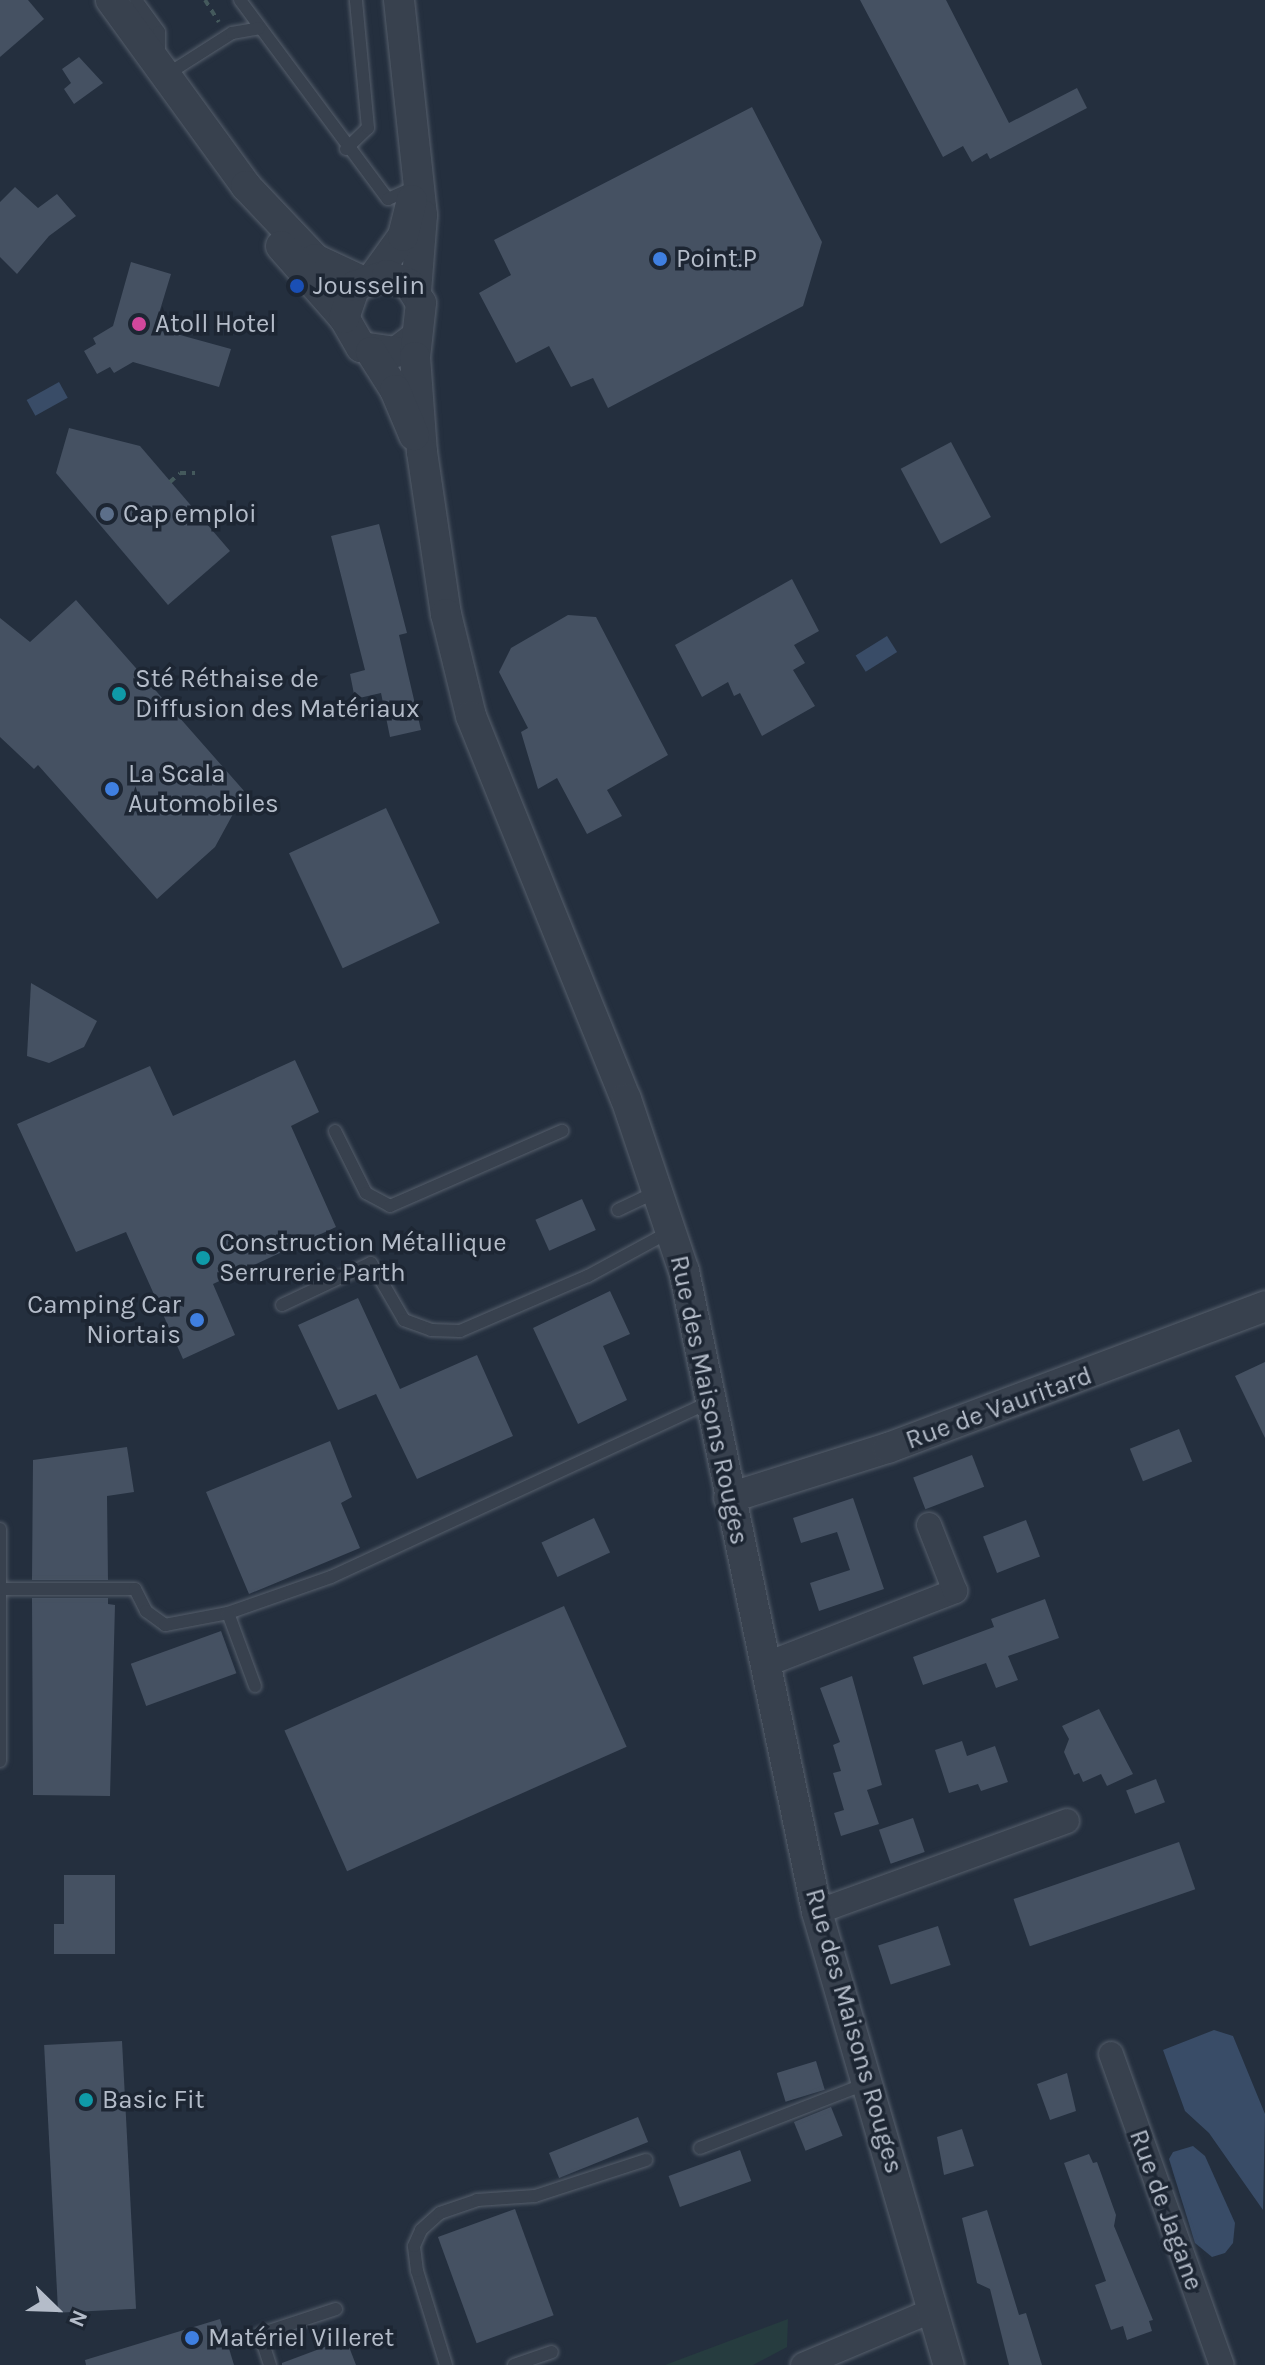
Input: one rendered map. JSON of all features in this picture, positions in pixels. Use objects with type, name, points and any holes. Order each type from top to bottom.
[{"type":"street","points":[[111,0],[246,186],[315,259],[369,278],[399,278],[416,292]]},
{"type":"street","points":[[246,186],[264,224],[344,318],[352,339],[371,352],[396,352],[416,337],[423,315],[416,292],[423,240],[399,0]]},
{"type":"street","points":[[344,318],[350,294],[369,278],[403,236],[416,187]]},
{"type":"street","name":"Rue des Maisons Rouges","points":[[416,337],[422,452],[446,614],[471,716],[671,1231],[712,1401],[729,1498],[767,1664],[817,1912],[949,2365]]},
{"type":"street","name":"Rue des Maisons Rouges","points":[[371,352],[395,390],[422,452]]},
{"type":"street","name":"Rue de Vauritard","points":[[729,1498],[888,1448],[1265,1306]]},
{"type":"street","points":[[767,1664],[955,1591],[929,1525]]},
{"type":"street","points":[[817,1912],[1067,1821]]},
{"type":"street","name":"Rue de Jagane","points":[[1111,2054],[1222,2365]]},
{"type":"street","points":[[803,2365],[933,2310]]},
{"type":"lane","points":[[136,0],[159,32],[163,71],[232,33],[259,28]]},
{"type":"lane","points":[[240,0],[346,149],[388,199],[416,187]]},
{"type":"lane","points":[[346,149],[368,128],[356,0]]},
{"type":"lane","points":[[335,1131],[366,1193],[390,1206],[562,1131]]},
{"type":"lane","points":[[618,1210],[658,1191]]},
{"type":"lane","points":[[282,1305],[371,1263],[404,1320],[431,1330],[460,1331],[588,1276],[671,1231]]},
{"type":"lane","points":[[2,1589],[135,1589],[146,1611],[165,1625],[228,1613],[331,1577],[712,1401]]},
{"type":"lane","points":[[0,1529],[0,1761]]},
{"type":"lane","points":[[228,1613],[255,1686]]},
{"type":"lane","points":[[700,2148],[868,2083]]},
{"type":"lane","points":[[446,2365],[417,2271],[414,2246],[421,2230],[440,2213],[477,2200],[535,2196],[646,2160]]},
{"type":"lane","points":[[270,2365],[260,2334],[336,2309]]},
{"type":"lane","points":[[514,2365],[552,2352]]},
{"type":"path","points":[[170,482],[180,473],[195,473]]},
{"type":"green space","points":[[788,2319],[787,2347],[753,2365],[665,2365]]},
{"type":"water","points":[[59,382],[68,398],[35,416],[27,400]]},
{"type":"water","points":[[887,636],[897,652],[866,672],[856,656]]},
{"type":"water","points":[[1214,2030],[1233,2036],[1265,2114],[1263,2210],[1209,2133],[1185,2111],[1163,2050]]},
{"type":"water","points":[[1193,2146],[1205,2156],[1235,2223],[1233,2243],[1225,2253],[1212,2257],[1195,2243],[1169,2159],[1173,2152]]},
{"type":"building","points":[[0,0],[28,0],[44,19],[0,57]]},
{"type":"building","points":[[860,0],[946,0],[1009,123],[1077,88],[1087,108],[990,159],[987,153],[972,162],[963,146],[943,157]]},
{"type":"building","points":[[79,57],[103,83],[74,104],[64,89],[71,83],[62,69]]},
{"type":"building","name":"Point.P","points":[[752,107],[822,242],[803,306],[608,408],[593,378],[571,387],[549,346],[516,363],[479,293],[511,275],[494,240]]},
{"type":"building","points":[[15,187],[38,208],[57,194],[76,216],[49,236],[17,274],[0,257],[0,202]]},
{"type":"building","name":"Atoll Hotel","points":[[131,262],[171,274],[157,320],[164,322],[162,330],[231,349],[219,387],[133,362],[114,373],[110,367],[97,374],[84,351],[96,344],[93,338],[113,326]]},
{"type":"building","points":[[69,428],[140,446],[230,551],[168,605],[56,473]]},
{"type":"building","points":[[951,442],[991,517],[941,544],[901,469]]},
{"type":"building","points":[[379,524],[407,633],[399,635],[421,730],[390,737],[381,693],[355,699],[350,674],[365,670],[331,536]]},
{"type":"building","points":[[792,579],[819,631],[794,645],[805,663],[793,670],[815,706],[762,736],[740,693],[734,696],[728,682],[702,697],[675,645]]},
{"type":"building","points":[[76,600],[245,792],[215,847],[157,899],[38,765],[34,769],[0,737],[0,618],[30,642]]},
{"type":"building","points":[[568,615],[596,617],[668,755],[607,790],[622,816],[587,834],[557,778],[538,789],[521,732],[528,728],[499,672],[511,648]]},
{"type":"building","points":[[386,808],[440,923],[343,968],[289,853]]},
{"type":"building","points":[[31,983],[97,1021],[84,1047],[49,1063],[27,1056]]},
{"type":"building","points":[[295,1060],[319,1112],[291,1126],[336,1227],[213,1284],[235,1335],[183,1359],[126,1232],[76,1252],[17,1124],[150,1066],[173,1116]]},
{"type":"building","points":[[582,1199],[596,1230],[549,1251],[535,1220]]},
{"type":"building","points":[[610,1291],[630,1334],[603,1346],[627,1400],[578,1424],[533,1328]]},
{"type":"building","points":[[358,1298],[400,1389],[477,1355],[513,1436],[417,1479],[376,1394],[338,1410],[298,1325]]},
{"type":"building","points":[[1265,1362],[1265,1438],[1235,1376]]},
{"type":"building","points":[[1179,1429],[1192,1461],[1143,1481],[1130,1449]]},
{"type":"building","points":[[330,1441],[352,1497],[341,1503],[360,1548],[249,1594],[206,1492]]},
{"type":"building","points":[[127,1447],[134,1492],[107,1496],[108,1580],[32,1580],[33,1460]]},
{"type":"building","points":[[972,1455],[984,1487],[925,1509],[913,1478]]},
{"type":"building","points":[[853,1498],[884,1589],[819,1611],[810,1583],[850,1570],[837,1532],[801,1543],[793,1518]]},
{"type":"building","points":[[594,1518],[610,1552],[557,1577],[541,1543]]},
{"type":"building","points":[[1026,1520],[1040,1556],[997,1573],[983,1536]]},
{"type":"building","points":[[32,1598],[108,1598],[108,1604],[115,1605],[110,1796],[33,1795]]},
{"type":"building","points":[[1045,1599],[1059,1638],[1008,1656],[1018,1680],[996,1688],[986,1663],[923,1685],[913,1657],[994,1627],[991,1619]]},
{"type":"building","points":[[564,1606],[627,1747],[347,1871],[284,1730]]},
{"type":"building","points":[[221,1631],[236,1673],[146,1706],[131,1664]]},
{"type":"building","points":[[852,1676],[882,1785],[867,1790],[879,1824],[841,1836],[834,1813],[844,1810],[833,1773],[841,1771],[833,1745],[840,1742],[820,1688]]},
{"type":"building","points":[[1099,1709],[1133,1774],[1107,1786],[1101,1774],[1083,1782],[1079,1773],[1074,1775],[1064,1752],[1069,1739],[1062,1726]]},
{"type":"building","points":[[962,1741],[967,1756],[995,1746],[1008,1782],[981,1791],[978,1784],[949,1793],[935,1750]]},
{"type":"building","points":[[1156,1779],[1165,1802],[1135,1814],[1126,1790]]},
{"type":"building","points":[[913,1818],[925,1852],[891,1864],[879,1830]]},
{"type":"building","points":[[1179,1842],[1195,1889],[1030,1946],[1014,1899]]},
{"type":"building","points":[[64,1875],[115,1875],[115,1954],[54,1954],[54,1924],[64,1924]]},
{"type":"building","points":[[938,1926],[951,1965],[891,1984],[878,1945]]},
{"type":"building","points":[[122,2041],[136,2309],[58,2313],[44,2045]]},
{"type":"building","points":[[816,2061],[825,2090],[786,2102],[777,2073]]},
{"type":"building","points":[[1067,2073],[1076,2111],[1050,2120],[1037,2084]]},
{"type":"building","points":[[831,2107],[843,2136],[806,2151],[794,2122]]},
{"type":"building","points":[[638,2117],[648,2142],[559,2178],[549,2153]]},
{"type":"building","points":[[962,2129],[974,2166],[944,2175],[937,2137]]},
{"type":"building","points":[[740,2150],[751,2181],[680,2207],[669,2176]]},
{"type":"building","points":[[1089,2154],[1093,2163],[1097,2162],[1116,2215],[1114,2226],[1153,2320],[1149,2321],[1152,2331],[1127,2340],[1123,2326],[1111,2330],[1095,2285],[1106,2281],[1064,2163]]},
{"type":"building","points":[[515,2209],[554,2315],[477,2343],[438,2237]]},
{"type":"building","points":[[987,2210],[1019,2315],[1026,2313],[1042,2365],[1009,2365],[990,2289],[977,2283],[962,2218]]},
{"type":"building","name":"Matériel Villeret","points":[[220,2319],[234,2365],[86,2365],[85,2360]]},
{"type":"building","points":[[346,2339],[356,2365],[282,2365],[282,2363]]},
{"type":"place","name":"Point.P","points":[[660,259]]},
{"type":"place","name":"Jousselin","points":[[297,286]]},
{"type":"place","name":"Atoll Hotel","points":[[139,324]]},
{"type":"place","name":"Cap emploi","points":[[107,514]]},
{"type":"place","name":"Sté Réthaise de Diffusion des Matériaux","points":[[119,694]]},
{"type":"place","name":"La Scala Automobiles","points":[[112,789]]},
{"type":"place","name":"Construction Métallique Serrurerie Parth","points":[[203,1258]]},
{"type":"place","name":"Camping Car Niortais","points":[[197,1320]]},
{"type":"place","name":"Basic Fit","points":[[86,2100]]},
{"type":"place","name":"Matériel Villeret","points":[[192,2338]]}]
